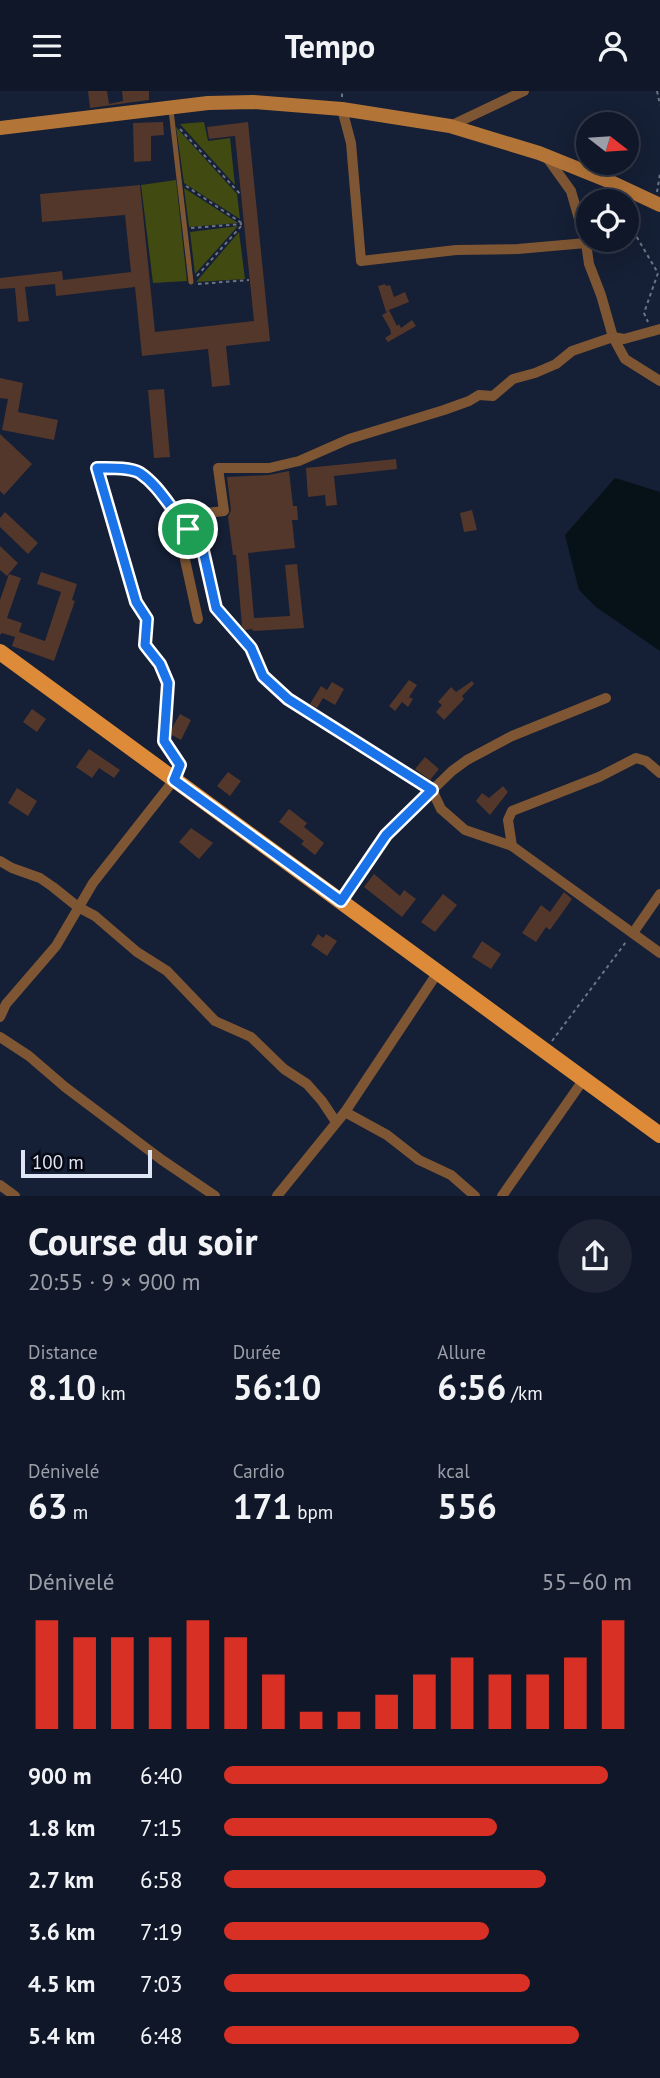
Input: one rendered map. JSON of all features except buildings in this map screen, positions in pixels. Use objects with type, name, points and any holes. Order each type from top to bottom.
[{"type":"main road","points":[[0,652],[660,1135]]},
{"type":"street","points":[[450,126],[524,91]]},
{"type":"street","points":[[0,128],[172,114],[207,97],[342,109],[450,126],[539,153],[611,181],[656,204]]},
{"type":"street","points":[[342,109],[351,143],[361,261],[456,250],[518,249],[576,244]]},
{"type":"street","points":[[539,153],[551,162],[570,191],[576,210]]},
{"type":"street","points":[[587,252],[613,337],[625,359],[660,381]]},
{"type":"street","points":[[198,619],[184,555],[188,524],[207,513],[224,511],[218,468],[269,468],[299,461],[349,439],[444,410],[479,395],[493,396],[513,379],[556,364],[572,351],[613,337],[624,339],[655,330]]},
{"type":"street","points":[[0,1017],[6,1004],[56,946],[93,883],[174,780],[180,765],[164,741],[168,683],[160,664],[145,645],[147,619],[136,602],[97,468],[138,472],[163,496],[188,529],[200,537],[216,608],[251,648],[263,676],[288,699],[432,790],[441,809],[465,830],[512,846],[660,953]]},
{"type":"street","points":[[341,901],[386,835],[467,760],[512,736],[606,698]]},
{"type":"street","points":[[512,846],[508,820],[512,811],[599,778],[636,758],[646,761],[660,773]]},
{"type":"street","points":[[0,861],[40,878],[78,907],[95,916],[137,952],[167,971],[215,1021],[251,1037],[284,1069],[307,1084],[336,1122]]},
{"type":"street","points":[[633,933],[660,894]]},
{"type":"street","points":[[277,1196],[345,1111],[438,972]]},
{"type":"street","points":[[0,1037],[29,1056],[65,1087],[162,1160],[215,1196]]},
{"type":"street","points":[[502,1196],[584,1079]]},
{"type":"street","points":[[345,1111],[387,1135],[419,1160],[451,1175],[475,1196]]},
{"type":"street","points":[[0,1185],[15,1196]]},
{"type":"lane","points":[[172,114],[191,282]]},
{"type":"path","points":[[657,91],[660,104]]},
{"type":"path","points":[[172,114],[241,195]]},
{"type":"path","points":[[656,204],[660,174]]},
{"type":"path","points":[[180,182],[243,224]]},
{"type":"path","points":[[185,229],[243,224]]},
{"type":"path","points":[[243,224],[191,282],[195,285],[249,280]]},
{"type":"path","points":[[639,241],[658,274],[645,313],[655,330]]},
{"type":"path","points":[[545,1050],[633,933]]},
{"type":"green space","points":[[204,122],[208,141],[230,138],[235,185],[180,124]]},
{"type":"green space","points":[[176,127],[237,194],[240,219],[184,183]]},
{"type":"green space","points":[[176,180],[187,281],[153,283],[141,185]]},
{"type":"green space","points":[[184,188],[238,223],[189,227]]},
{"type":"green space","points":[[238,226],[195,274],[190,232]]},
{"type":"green space","points":[[239,232],[245,279],[196,282]]},
{"type":"shaded area","points":[[615,478],[660,492],[660,651],[596,607],[579,590],[565,535]]},
{"type":"route","points":[[97,468],[138,472],[163,496],[188,529],[200,537],[216,608],[251,648],[263,676],[288,699],[432,790],[386,835],[341,901],[174,780],[180,765],[164,741],[168,683],[160,664],[145,645],[147,619],[136,602],[97,468]]}]
